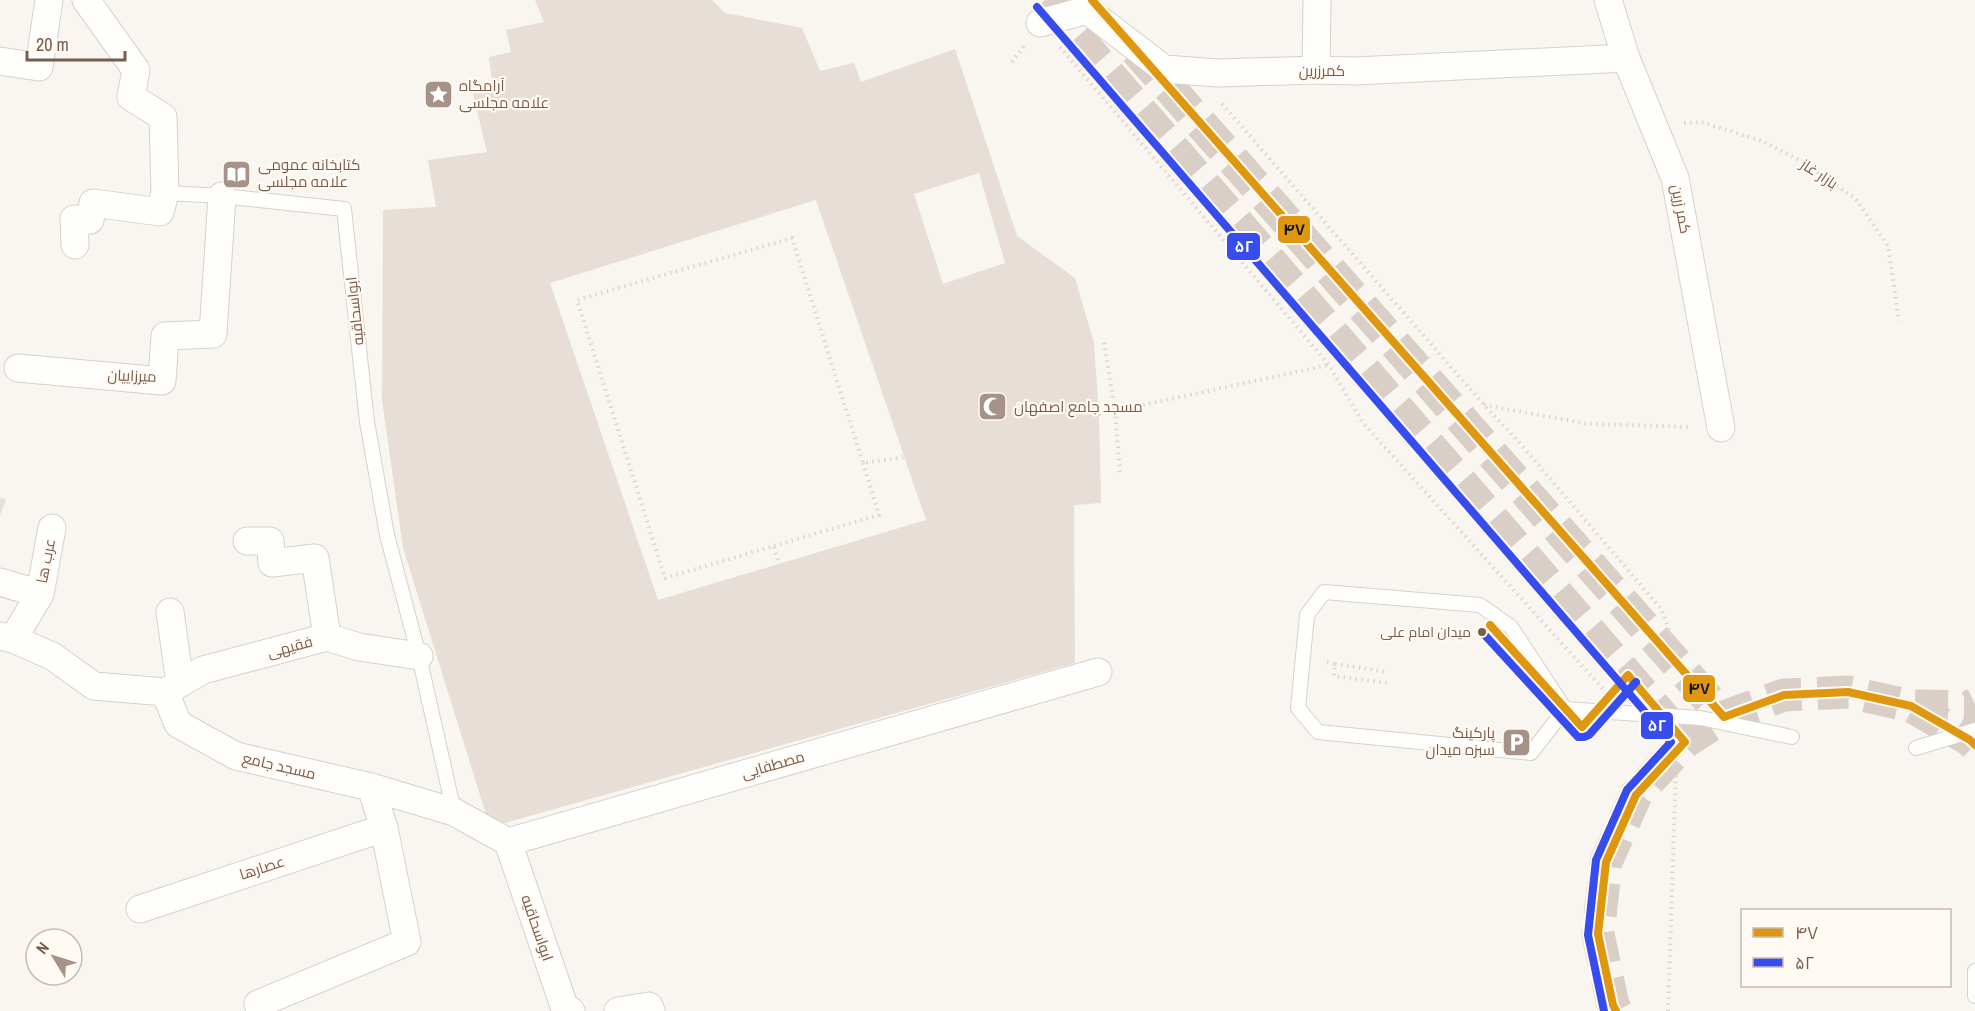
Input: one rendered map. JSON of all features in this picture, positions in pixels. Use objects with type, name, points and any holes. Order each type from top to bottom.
[{"type":"street","points":[[0,61],[39,67],[49,0]]},
{"type":"street","points":[[75,245],[74,219],[90,220],[93,203],[160,212],[165,193],[163,117],[131,97],[136,70],[86,0]]},
{"type":"street","points":[[1316,70],[1317,0]]},
{"type":"street","name":"کمر زرین","points":[[1608,0],[1626,58],[1675,178],[1721,428]]},
{"type":"street","name":"کمرزرین","points":[[1040,23],[1087,10],[1164,69],[1218,73],[1366,70],[1626,58]]},
{"type":"street","name":"میرزاییان","points":[[18,368],[162,381],[165,336],[213,334],[222,196]]},
{"type":"street","name":"عرب ها","points":[[6,637],[40,594],[52,528]]},
{"type":"street","points":[[248,541],[270,541],[272,563],[315,558],[327,637]]},
{"type":"street","name":"عرب ها","points":[[0,582],[40,594]]},
{"type":"street","name":"مسجد جامع","points":[[170,612],[177,724],[236,756],[371,788],[454,812]]},
{"type":"street","points":[[6,637],[52,656],[94,686],[173,687]]},
{"type":"street","name":"فقیهی","points":[[173,687],[203,670],[327,637],[359,647],[419,656]]},
{"type":"street","name":"مصطفایی","points":[[508,842],[1098,672]]},
{"type":"street","points":[[258,1004],[406,942],[384,828],[371,788]]},
{"type":"street","points":[[454,812],[508,842]]},
{"type":"street","name":"عصارها","points":[[140,909],[384,828]]},
{"type":"street","name":"ابواسحاقیه","points":[[508,842],[564,1006],[571,1011]]},
{"type":"street","points":[[618,1011],[650,1008]]},
{"type":"lane","name":"ابواسحاقیه","points":[[165,193],[222,196],[344,209],[368,422],[387,535],[419,656],[454,812]]},
{"type":"lane","points":[[1324,592],[1480,605],[1511,627],[1565,709],[1531,753],[1318,732],[1298,708],[1307,615],[1324,592]]},
{"type":"lane","points":[[1565,709],[1700,718],[1792,737]]},
{"type":"lane","points":[[1916,748],[1975,730]]},
{"type":"lane","points":[[1975,971],[1975,996]]},
{"type":"path","points":[[1040,23],[1329,365],[1363,423],[1626,713]]},
{"type":"path","points":[[1194,71],[1484,405],[1518,441],[1662,610],[1700,718]]},
{"type":"path","name":"بازار غاز","points":[[1653,125],[1701,122],[1762,141],[1801,161],[1856,199],[1888,246],[1899,321]]},
{"type":"path","points":[[792,238],[863,463],[879,515],[665,578],[577,300],[792,238]]},
{"type":"path","points":[[1104,342],[1120,472]]},
{"type":"path","points":[[1099,414],[1329,365]]},
{"type":"path","points":[[1484,405],[1589,424],[1721,428]]},
{"type":"path","points":[[863,463],[904,457]]},
{"type":"path","points":[[774,547],[779,564]]},
{"type":"path","points":[[1335,664],[1388,672]]},
{"type":"path","points":[[1334,676],[1387,682]]},
{"type":"path","points":[[1668,1011],[1678,716]]},
{"type":"building","name":"مسجد جامع اصفهان","points":[[535,0],[712,0],[725,13],[802,28],[820,71],[854,63],[861,82],[955,49],[1017,236],[1075,278],[1094,343],[1099,414],[1101,503],[1074,505],[1075,663],[490,827],[403,548],[382,400],[383,210],[436,207],[428,160],[487,152],[471,85],[492,81],[489,57],[511,52],[506,30],[544,22]],"holes":[[[979,173],[1005,263],[943,284],[914,194]],[[816,200],[926,520],[658,600],[550,283]]]},
{"type":"building","points":[[0,498],[6,499],[0,515]]},
{"type":"tunnel","points":[[1045,0],[1685,742]]},
{"type":"tunnel","points":[[1136,50],[1724,717]]},
{"type":"tunnel","points":[[1616,1011],[1598,934],[1606,862],[1636,795],[1685,742],[1724,717],[1784,695],[1848,692],[1911,706],[1975,745]]},
{"type":"tunnel","points":[[1915,706],[1969,707],[1975,704]]},
{"type":"transit line","name":"۴۷","points":[[1092,0],[1724,717],[1784,695],[1848,692],[1911,706],[1975,745]]},
{"type":"transit line","name":"۵۲","points":[[1037,7],[1671,742],[1627,790],[1596,860],[1588,935],[1604,1011]]},
{"type":"transit line","name":"۴۷","points":[[1490,625],[1582,727],[1628,675],[1685,742],[1636,795],[1606,862],[1598,934],[1616,1011]]},
{"type":"transit line","name":"۵۲","points":[[1482,632],[1578,737],[1589,735],[1636,682]]},
{"type":"place","name":"آرامگاه علامه مجلسی","points":[[438,95]]},
{"type":"place","name":"کتابخانه عمومی علامه مجلسی","points":[[237,174]]},
{"type":"place","name":"مسجد جامع اصفهان","points":[[993,407]]},
{"type":"place","name":"میدان امام علی","points":[[1482,632]]},
{"type":"place","name":"پارکینگ سبزه میدان","points":[[1516,742]]}]
